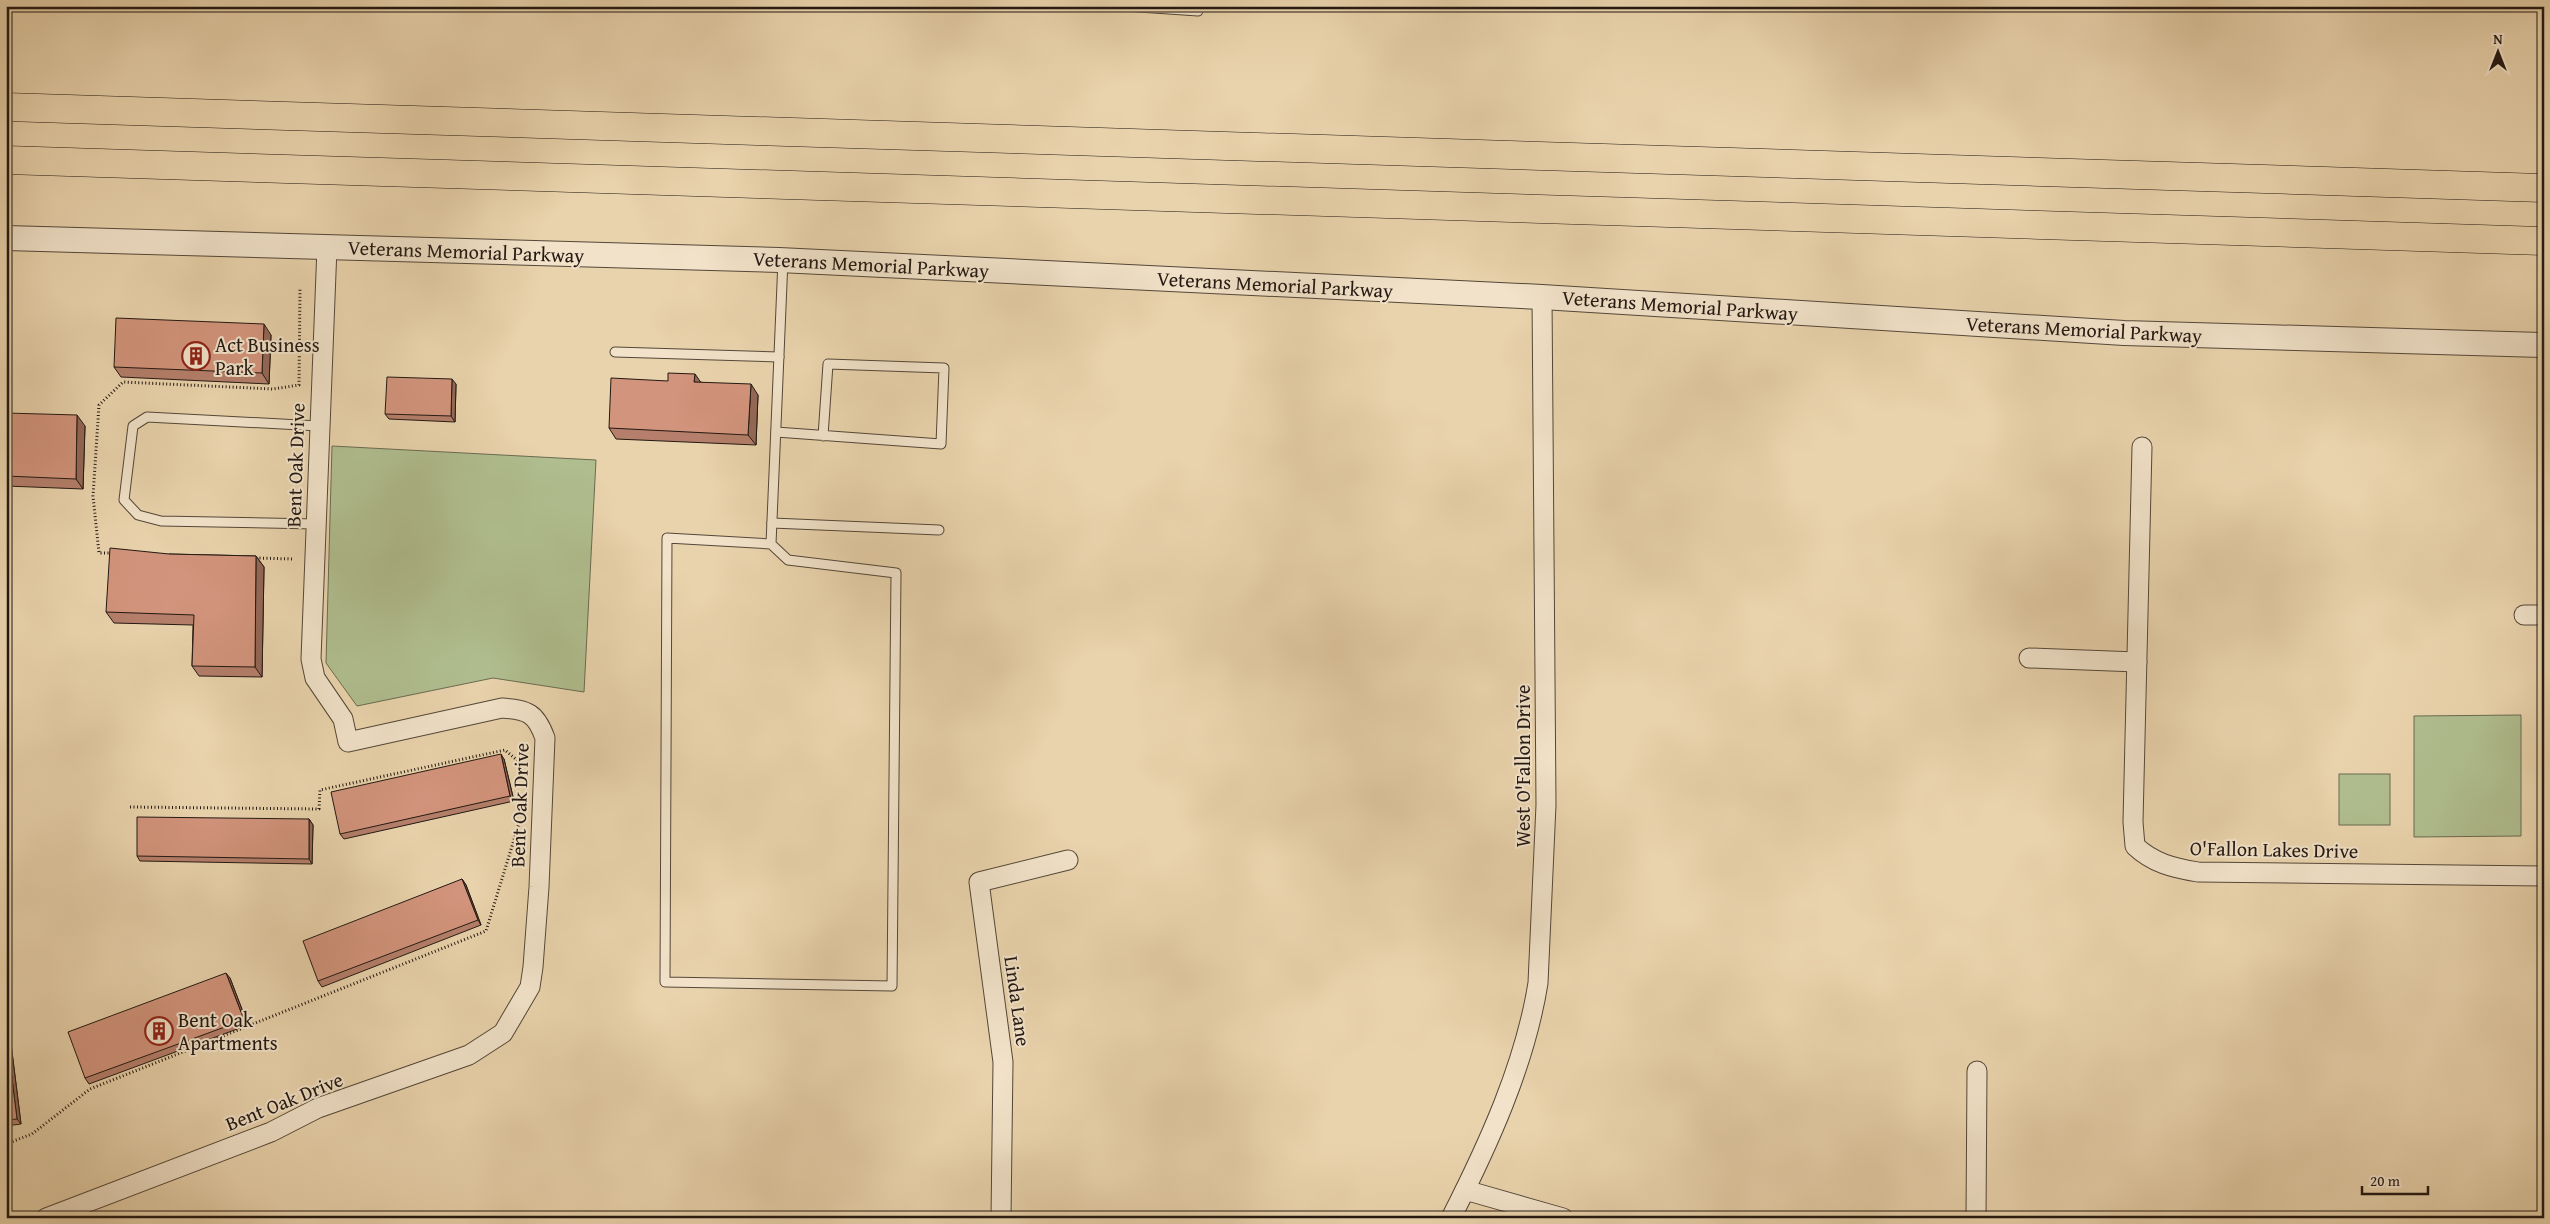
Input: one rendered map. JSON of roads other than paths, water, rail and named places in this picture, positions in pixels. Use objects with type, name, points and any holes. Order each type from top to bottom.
[{"type":"highway","points":[[6,107],[2544,188]]},
{"type":"highway","points":[[6,160],[2544,241]]},
{"type":"street","name":"Veterans Memorial Parkway","points":[[6,238],[783,260],[1542,297],[2124,333],[2544,346]]},
{"type":"street","name":"Bent Oak Drive","points":[[46,1218],[271,1132],[318,1108],[469,1055],[503,1033],[530,987],[539,887],[545,738],[539,722],[523,710],[502,708],[348,742],[343,719],[315,678],[311,659],[327,247]]},
{"type":"street","name":"West O'Fallon Drive","points":[[1451,1218],[1509,1090],[1534,1009],[1538,983],[1546,805],[1542,297]]},
{"type":"street","name":"O'Fallon Lakes Drive","points":[[2142,446],[2133,822],[2135,846],[2148,858],[2173,868],[2198,872],[2544,876]]},
{"type":"street","points":[[2524,615],[2544,615]]},
{"type":"street","points":[[2029,658],[2137,662]]},
{"type":"street","name":"Linda Lane","points":[[1001,1218],[1003,1062],[979,882],[1068,860]]},
{"type":"street","points":[[1976,1218],[1977,1071]]},
{"type":"street","points":[[1465,1190],[1563,1218]]},
{"type":"lane","points":[[1124,6],[1198,11]]},
{"type":"lane","points":[[771,544],[666,538],[664,982],[892,986],[896,573],[788,560],[771,544],[783,260]]},
{"type":"lane","points":[[615,352],[779,357]]},
{"type":"lane","points":[[776,432],[822,436],[941,444],[944,368],[828,364],[822,436]]},
{"type":"lane","points":[[316,524],[161,521],[138,515],[124,500],[133,426],[147,417],[319,426]]},
{"type":"lane","points":[[772,523],[939,530]]},
{"type":"place","name":"Act Business Park","points":[[196,356]]},
{"type":"place","name":"Bent Oak Apartments","points":[[159,1031]]}]
